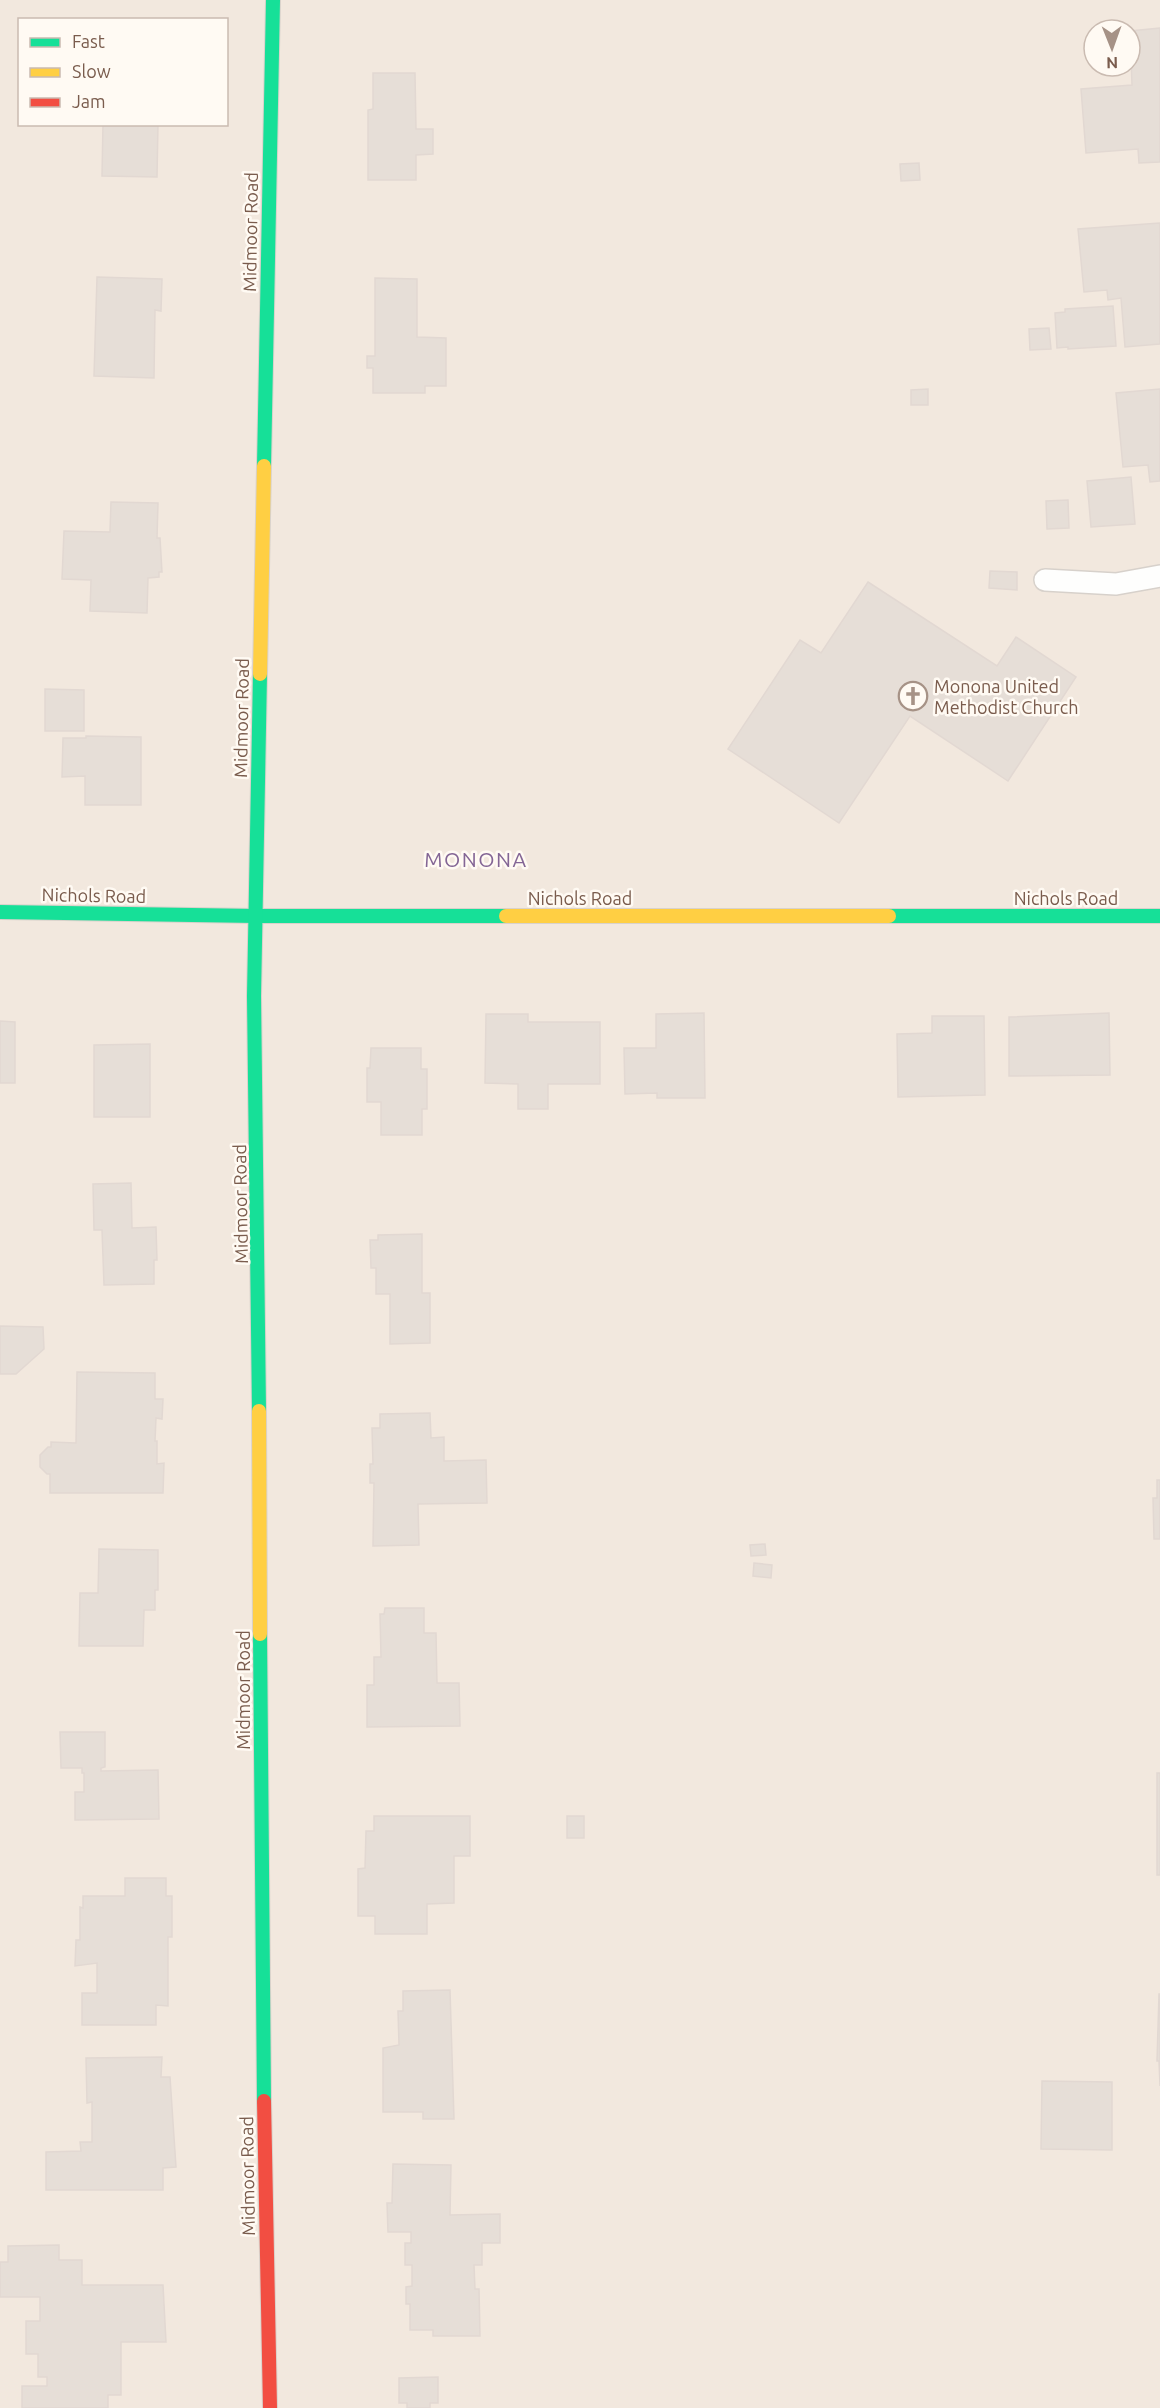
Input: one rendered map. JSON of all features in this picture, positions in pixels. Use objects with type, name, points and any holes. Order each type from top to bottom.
[{"type":"street","name":"Midmoor Road","points":[[270,2408],[262,1987],[260,1304],[254,996],[273,0]]},
{"type":"street","name":"Nichols Road","points":[[0,912],[256,916],[1160,916]]},
{"type":"lane","points":[[1046,580],[1116,584],[1160,576]]},
{"type":"shaded area","points":[[0,0],[1160,0],[1160,2408],[0,2408]]},
{"type":"building","points":[[1160,28],[1160,162],[1139,163],[1138,149],[1086,153],[1081,89],[1132,85],[1132,78],[1142,78],[1142,30]]},
{"type":"building","points":[[373,73],[415,73],[416,129],[433,129],[433,154],[416,155],[416,180],[368,180],[368,110],[373,109]]},
{"type":"building","points":[[103,126],[158,126],[157,177],[102,176]]},
{"type":"building","points":[[919,163],[920,180],[901,181],[900,164]]},
{"type":"building","points":[[1160,223],[1160,344],[1125,347],[1121,298],[1108,300],[1107,290],[1084,292],[1078,229]]},
{"type":"building","points":[[97,277],[162,279],[161,311],[155,310],[154,378],[94,376]]},
{"type":"building","points":[[375,278],[417,279],[417,337],[446,338],[446,386],[425,386],[425,393],[373,393],[373,368],[367,368],[367,356],[375,356]]},
{"type":"building","points":[[1113,306],[1116,346],[1057,348],[1055,313],[1065,312],[1065,309]]},
{"type":"building","points":[[1049,328],[1051,349],[1030,350],[1029,329]]},
{"type":"building","points":[[928,389],[928,405],[911,405],[911,390]]},
{"type":"building","points":[[1160,389],[1160,481],[1150,482],[1148,465],[1123,467],[1116,393]]},
{"type":"building","points":[[1131,477],[1135,524],[1091,527],[1087,481]]},
{"type":"building","points":[[1068,500],[1069,528],[1047,529],[1046,501]]},
{"type":"building","points":[[111,502],[158,503],[157,538],[160,538],[162,572],[159,572],[159,577],[148,578],[147,613],[90,611],[91,580],[62,579],[64,531],[110,532]]},
{"type":"building","points":[[990,571],[1017,572],[1017,590],[989,588]]},
{"type":"building","name":"Monona United Methodist Church","points":[[868,582],[997,666],[1016,637],[1076,677],[1008,781],[910,716],[839,823],[728,749],[800,640],[821,653]]},
{"type":"building","points":[[45,689],[84,690],[84,731],[45,731]]},
{"type":"building","points":[[86,736],[141,737],[141,805],[85,805],[85,776],[62,777],[63,738],[86,738]]},
{"type":"building","points":[[704,1013],[705,1098],[657,1098],[657,1093],[625,1094],[624,1048],[656,1048],[656,1014]]},
{"type":"building","points":[[1109,1013],[1110,1075],[1009,1076],[1009,1017]]},
{"type":"building","points":[[486,1014],[528,1014],[528,1022],[600,1022],[600,1084],[548,1084],[548,1109],[518,1109],[518,1084],[485,1083]]},
{"type":"building","points":[[932,1016],[984,1016],[985,1095],[898,1097],[897,1034],[932,1033]]},
{"type":"building","points":[[0,1021],[15,1022],[15,1083],[0,1083]]},
{"type":"building","points":[[150,1044],[150,1117],[94,1117],[94,1045]]},
{"type":"building","points":[[371,1048],[421,1048],[421,1069],[427,1069],[427,1109],[422,1109],[422,1135],[381,1135],[381,1102],[367,1102],[367,1068],[370,1068]]},
{"type":"building","points":[[131,1183],[132,1228],[156,1227],[157,1260],[154,1260],[154,1284],[104,1285],[102,1230],[94,1230],[93,1184]]},
{"type":"building","points":[[422,1234],[422,1293],[430,1293],[430,1343],[390,1344],[390,1294],[376,1294],[376,1268],[371,1268],[370,1240],[378,1240],[378,1235]]},
{"type":"building","points":[[0,1326],[43,1327],[44,1349],[16,1374],[0,1374]]},
{"type":"building","points":[[77,1372],[155,1373],[155,1399],[163,1399],[162,1419],[156,1418],[155,1441],[157,1441],[157,1464],[164,1463],[163,1493],[50,1493],[50,1474],[40,1467],[40,1455],[51,1447],[51,1442],[76,1443]]},
{"type":"building","points":[[430,1413],[431,1438],[444,1437],[444,1461],[486,1460],[487,1503],[418,1504],[419,1545],[373,1546],[374,1483],[370,1483],[370,1464],[373,1464],[372,1428],[380,1428],[380,1414]]},
{"type":"building","points":[[1157,1480],[1160,1480],[1160,1539],[1154,1539],[1153,1498],[1157,1498]]},
{"type":"building","points":[[765,1544],[766,1555],[751,1556],[750,1545]]},
{"type":"building","points":[[99,1549],[158,1550],[158,1590],[155,1590],[155,1610],[144,1610],[143,1646],[79,1646],[80,1593],[98,1593]]},
{"type":"building","points":[[754,1563],[772,1565],[771,1578],[753,1576]]},
{"type":"building","points":[[385,1608],[424,1608],[424,1633],[436,1633],[437,1683],[459,1683],[460,1726],[367,1727],[367,1685],[374,1685],[374,1657],[381,1657],[380,1614],[384,1614]]},
{"type":"building","points":[[60,1732],[105,1732],[105,1767],[101,1768],[101,1771],[158,1770],[159,1819],[75,1820],[75,1792],[84,1792],[84,1773],[82,1773],[82,1768],[61,1768]]},
{"type":"building","points":[[1157,1773],[1160,1773],[1160,1875],[1157,1875]]},
{"type":"building","points":[[374,1816],[470,1816],[470,1856],[454,1856],[454,1903],[427,1904],[427,1934],[375,1934],[375,1916],[358,1916],[358,1869],[365,1868],[366,1831],[374,1831]]},
{"type":"building","points":[[567,1816],[584,1816],[584,1838],[567,1838]]},
{"type":"building","points":[[125,1878],[166,1878],[166,1896],[172,1896],[172,1937],[168,1937],[168,2006],[156,2005],[156,2025],[82,2025],[82,1993],[97,1993],[97,1963],[75,1966],[76,1940],[80,1940],[80,1907],[83,1908],[83,1896],[125,1896]]},
{"type":"building","points":[[450,1990],[454,2119],[423,2119],[423,2112],[383,2112],[383,2048],[399,2045],[398,2011],[403,2011],[403,1991]]},
{"type":"building","points":[[1159,1994],[1160,2086],[1159,2061],[1157,2061]]},
{"type":"building","points":[[162,2057],[161,2077],[170,2077],[176,2167],[163,2168],[163,2190],[46,2190],[46,2152],[81,2151],[80,2142],[92,2142],[92,2102],[87,2103],[86,2058]]},
{"type":"building","points":[[1042,2081],[1112,2082],[1112,2150],[1041,2149]]},
{"type":"building","points":[[393,2164],[451,2165],[450,2215],[500,2214],[500,2243],[482,2243],[482,2265],[474,2265],[475,2289],[479,2289],[480,2336],[433,2336],[433,2330],[410,2330],[410,2304],[406,2304],[406,2287],[412,2286],[412,2265],[405,2265],[405,2243],[411,2243],[411,2232],[388,2232],[387,2203],[392,2203]]},
{"type":"building","points":[[59,2245],[59,2260],[82,2260],[82,2285],[163,2285],[166,2342],[121,2342],[121,2395],[108,2395],[108,2408],[22,2408],[22,2386],[47,2386],[47,2377],[38,2377],[38,2354],[26,2354],[26,2321],[40,2321],[40,2297],[0,2297],[0,2262],[8,2262],[8,2246]]},
{"type":"building","points":[[438,2377],[438,2403],[430,2403],[430,2408],[407,2408],[407,2403],[399,2403],[399,2378]]},
{"type":"traffic: fast","points":[[264,466],[273,0]]},
{"type":"traffic: fast","points":[[259,1411],[254,996],[260,674]]},
{"type":"traffic: fast","points":[[0,912],[256,916],[506,916]]},
{"type":"traffic: fast","points":[[889,916],[1160,916]]},
{"type":"traffic: fast","points":[[260,1634],[264,2101]]},
{"type":"traffic: slow","points":[[260,674],[264,466]]},
{"type":"traffic: slow","points":[[506,916],[889,916]]},
{"type":"traffic: slow","points":[[259,1411],[260,1634]]},
{"type":"traffic: jam","points":[[264,2101],[270,2408]]},
{"type":"place","name":"Monona United Methodist Church","points":[[913,696]]},
{"type":"district","name":"MONONA","points":[[476,859]]}]
